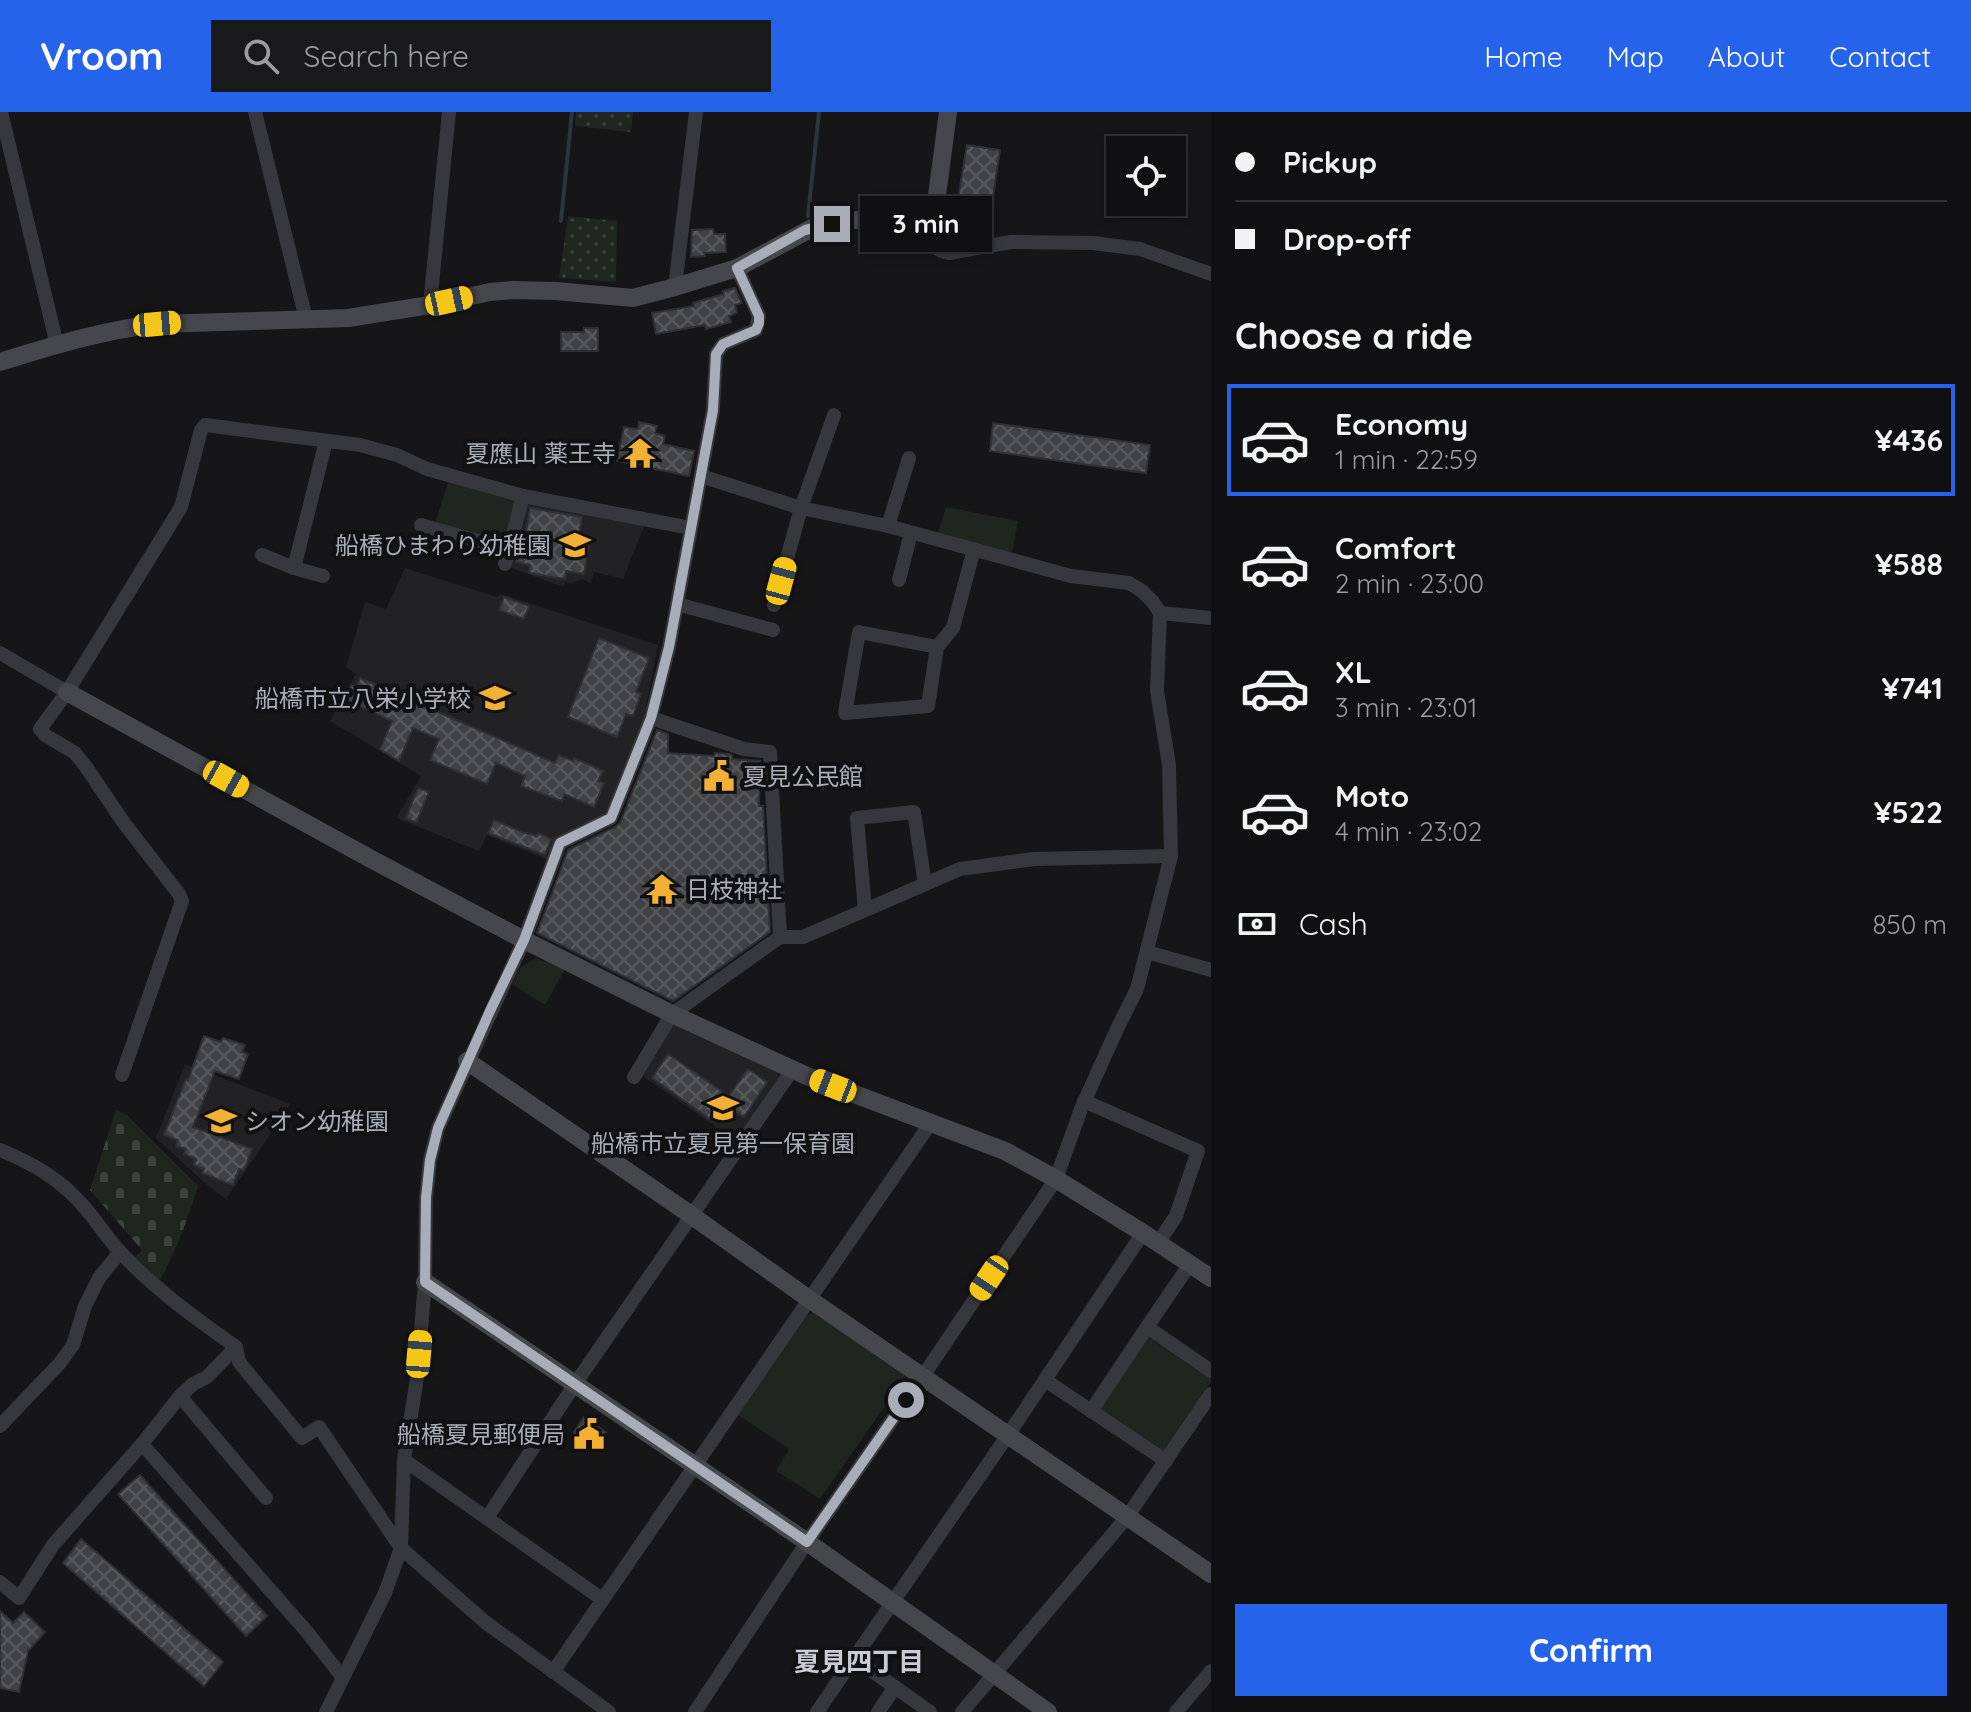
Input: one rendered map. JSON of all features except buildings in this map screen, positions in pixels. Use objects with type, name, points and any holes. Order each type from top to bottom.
[{"type":"street","points":[[1,112],[57,345]]},
{"type":"street","points":[[255,112],[306,319]]},
{"type":"street","points":[[430,305],[449,112]]},
{"type":"street","points":[[675,287],[696,112]]},
{"type":"street","points":[[0,362],[57,345],[157,324],[348,318],[513,290],[633,298],[737,268],[814,227],[860,220],[915,233],[930,220],[936,203],[948,112]]},
{"type":"street","points":[[922,229],[936,250],[942,252],[1011,242],[1093,243],[1140,249],[1211,274]]},
{"type":"street","points":[[326,1712],[385,1593],[401,1548],[404,1460],[417,1378],[425,1282],[426,1198],[430,1160],[438,1128],[524,940],[560,843],[611,818],[651,718],[669,647],[713,410],[716,354],[723,344],[756,330],[759,323],[759,316],[737,268]]},
{"type":"street","points":[[774,605],[801,508],[834,415]]},
{"type":"street","points":[[122,1075],[182,901],[75,753],[40,729],[67,692],[181,507],[201,430],[205,425],[360,445],[397,455],[427,469],[523,496],[691,528]]},
{"type":"street","points":[[294,568],[326,441]]},
{"type":"street","points":[[888,526],[909,458]]},
{"type":"street","points":[[685,1712],[920,1374],[1040,1186],[1056,1179],[1084,1101],[1137,989],[1171,856],[1169,765],[1157,691],[1160,613],[1142,591],[1129,583],[1071,576],[888,526],[801,508],[701,476]]},
{"type":"street","points":[[505,564],[523,496]]},
{"type":"street","points":[[421,525],[502,548],[510,546]]},
{"type":"street","points":[[899,580],[911,533]]},
{"type":"street","points":[[937,647],[859,632],[845,713],[928,706],[937,647],[953,628],[974,549]]},
{"type":"street","points":[[262,555],[323,576]]},
{"type":"street","points":[[677,604],[773,630]]},
{"type":"street","points":[[1160,613],[1211,618]]},
{"type":"street","points":[[0,653],[371,859],[672,1014],[793,1069],[1005,1151],[1056,1179],[1211,1278]]},
{"type":"street","points":[[651,718],[744,749],[770,752],[780,937]]},
{"type":"street","points":[[865,910],[857,818],[914,812],[925,884]]},
{"type":"street","points":[[634,1077],[672,1014],[780,937],[803,937],[960,869],[1034,859],[1171,856]]},
{"type":"street","points":[[1147,952],[1211,970]]},
{"type":"street","points":[[467,1061],[1211,1574]]},
{"type":"street","points":[[487,1518],[575,1384],[793,1069]]},
{"type":"street","points":[[817,1712],[1045,1380],[1151,1238],[1176,1216],[1198,1151],[1084,1101]]},
{"type":"street","points":[[553,1672],[930,1124]]},
{"type":"street","points":[[0,1150],[32,1163],[58,1181],[84,1207],[120,1252],[159,1289],[236,1347],[239,1362],[302,1438],[319,1427],[401,1548],[485,1622],[609,1712]]},
{"type":"street","points":[[0,1426],[73,1345],[85,1306],[99,1278],[120,1252]]},
{"type":"street","points":[[1091,1411],[1190,1264]]},
{"type":"street","points":[[425,1282],[694,1464],[1048,1712]]},
{"type":"street","points":[[1147,1327],[1211,1371]]},
{"type":"street","points":[[0,1582],[19,1598],[53,1545],[180,1396],[207,1377],[236,1347]]},
{"type":"street","points":[[1045,1380],[1166,1461]]},
{"type":"street","points":[[962,1712],[1127,1517],[1211,1394]]},
{"type":"street","points":[[180,1396],[266,1498]]},
{"type":"street","points":[[142,1444],[308,1633],[343,1678]]},
{"type":"street","points":[[404,1460],[602,1599]]},
{"type":"street","points":[[695,1712],[804,1540]]},
{"type":"street","points":[[854,1658],[930,1712]]},
{"type":"street","points":[[1176,1712],[1206,1688],[1211,1671]]},
{"type":"street","points":[[878,1712],[895,1687]]},
{"type":"shaded area","name":"船橋ひまわり幼稚園","points":[[530,503],[645,524],[623,579],[594,572],[591,583],[581,579],[565,582],[564,587],[508,567],[525,508]]},
{"type":"shaded area","name":"船橋市立八栄小学校","points":[[405,568],[497,597],[501,594],[658,645],[643,722],[604,816],[556,837],[548,860],[487,835],[479,851],[396,818],[421,776],[330,721],[356,674],[346,667],[365,602],[386,609]]},
{"type":"shaded area","name":"船橋市立夏見第一保育園","points":[[670,1023],[778,1071],[778,1078],[739,1137],[732,1138],[644,1077]]},
{"type":"shaded area","name":"シオン幼稚園","points":[[185,1064],[291,1104],[226,1199],[156,1138]]},
{"type":"green space","points":[[576,112],[633,112],[631,132],[575,126]]},
{"type":"green space","points":[[568,216],[617,221],[616,282],[559,278]]},
{"type":"green space","points":[[449,480],[514,500],[516,506],[508,540],[498,543],[435,523]]},
{"type":"green space","points":[[946,507],[1018,521],[1012,553],[938,533]]},
{"type":"green space","points":[[536,958],[565,969],[545,1005],[512,984],[521,967]]},
{"type":"green space","points":[[116,1110],[127,1115],[198,1186],[182,1234],[160,1279],[153,1278],[133,1260],[142,1250],[90,1190]]},
{"type":"green space","points":[[813,1313],[906,1376],[820,1499],[776,1471],[789,1449],[738,1415],[800,1320]]},
{"type":"green space","points":[[1146,1336],[1211,1379],[1164,1453],[1099,1410]]},
{"type":"waterway","points":[[561,221],[572,112]]},
{"type":"waterway","points":[[808,216],[819,112]]},
{"type":"place","name":"夏應山 薬王寺","points":[[640,453]]},
{"type":"place","name":"船橋ひまわり幼稚園","points":[[575,545]]},
{"type":"place","name":"船橋市立八栄小学校","points":[[495,698]]},
{"type":"place","name":"夏見公民館","points":[[719,776]]},
{"type":"place","name":"日枝神社","points":[[662,889]]},
{"type":"place","name":"船橋市立夏見第一保育園","points":[[723,1108]]},
{"type":"place","name":"シオン幼稚園","points":[[221,1121]]},
{"type":"place","name":"船橋夏見郵便局","points":[[589,1434]]},
{"type":"district","name":"夏見四丁目","points":[[859,1661]]},
{"type":"route","points":[[832,224],[805,230],[737,268],[759,316],[759,323],[756,330],[723,344],[716,354],[713,410],[669,647],[651,718],[611,818],[560,843],[524,940],[438,1128],[430,1160],[426,1198],[425,1282],[807,1542],[906,1400]]}]
